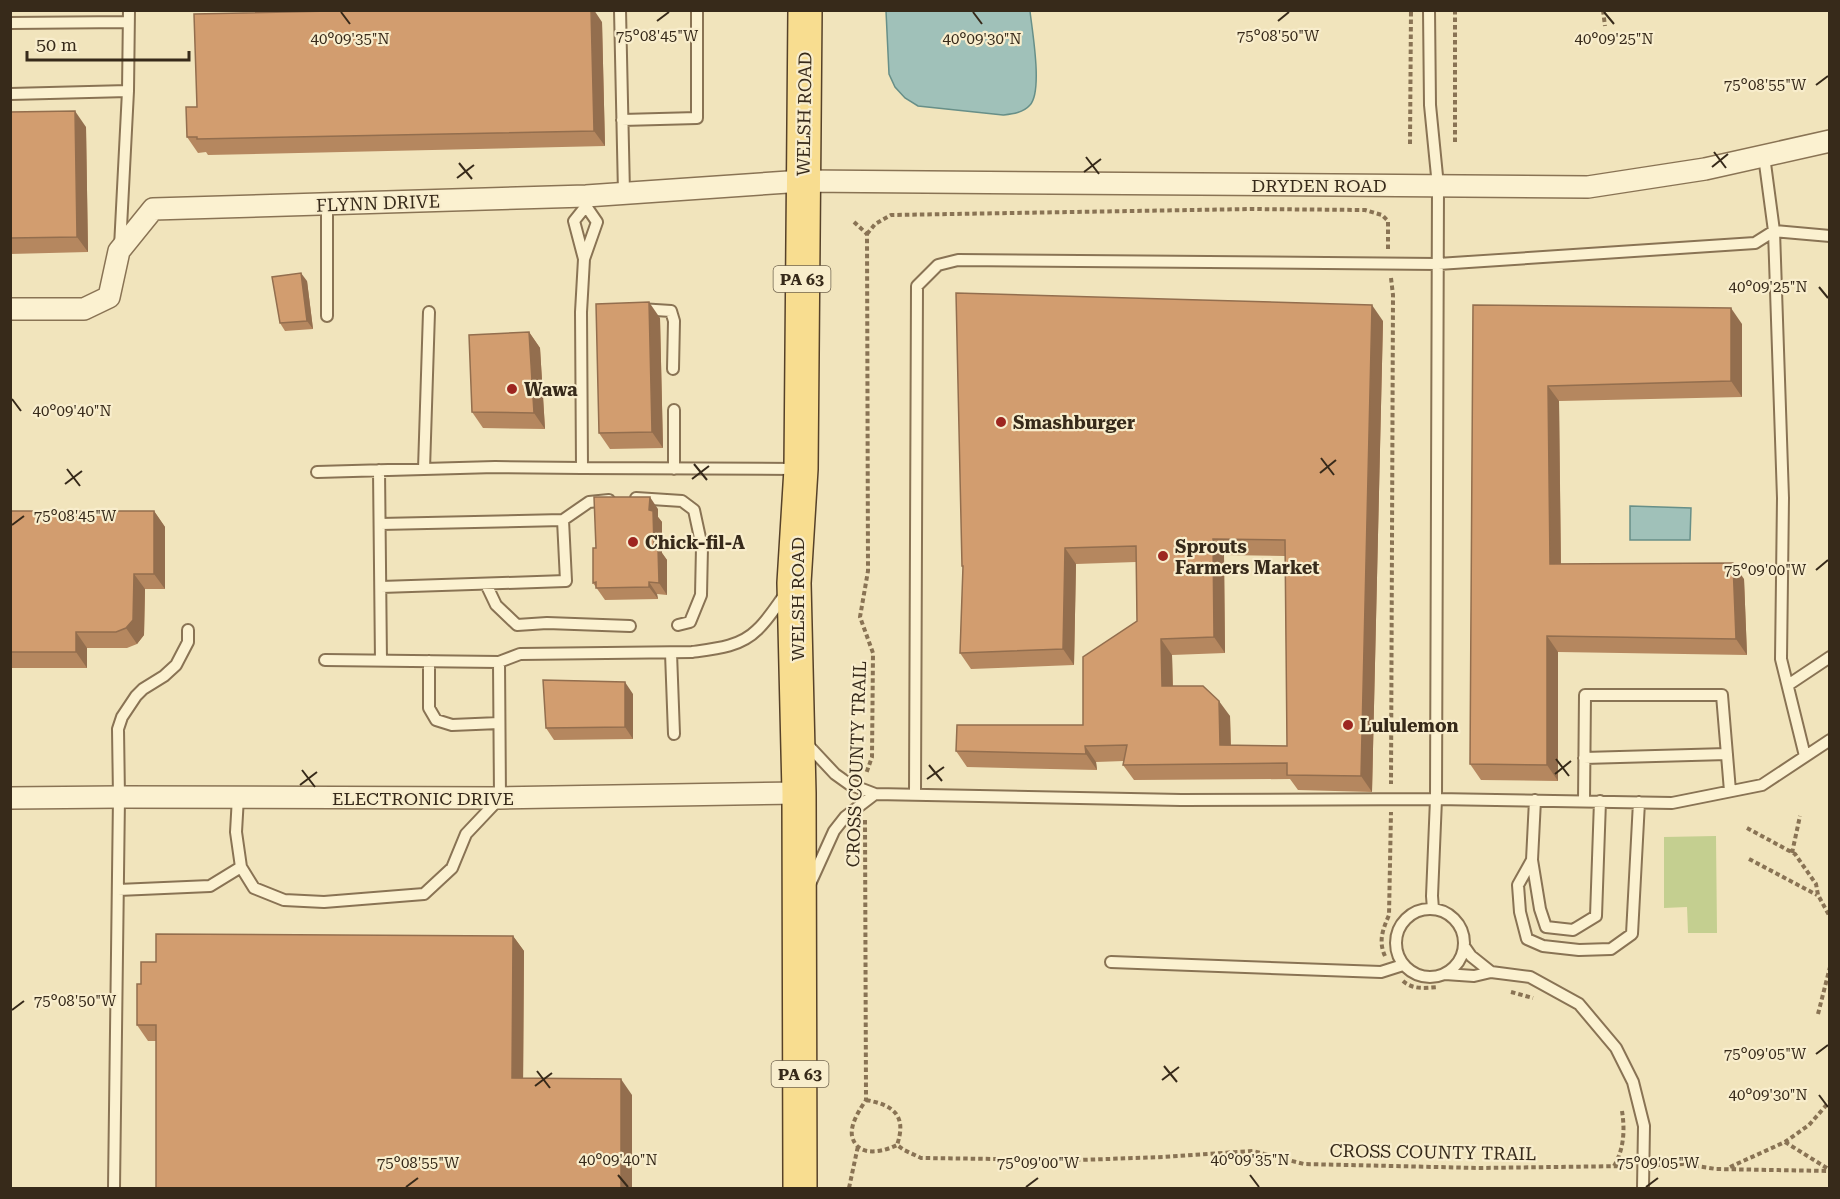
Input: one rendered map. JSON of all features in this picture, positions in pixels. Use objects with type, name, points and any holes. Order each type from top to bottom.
[{"type":"main road","name":"WELSH ROAD","points":[[800,1188],[799,793],[794,583],[801,469],[805,10]]},
{"type":"street","name":"DRYDEN ROAD","points":[[803,181],[1588,187],[1705,169],[1830,141]]},
{"type":"street","name":"FLYNN DRIVE","points":[[10,309],[84,309],[109,297],[120,251],[153,209],[585,201],[624,193],[803,181]]},
{"type":"street","name":"ELECTRONIC DRIVE","points":[[10,798],[500,798],[799,793]]},
{"type":"lane","points":[[620,10],[624,193]]},
{"type":"lane","points":[[622,120],[697,118],[697,10]]},
{"type":"lane","points":[[1429,10],[1430,105],[1438,186],[1436,799],[1433,909]]},
{"type":"lane","points":[[10,22],[128,16],[128,91],[120,251]]},
{"type":"lane","points":[[10,94],[128,91]]},
{"type":"lane","points":[[1764,156],[1774,231],[1783,498],[1781,659],[1805,756]]},
{"type":"lane","points":[[584,259],[574,221],[585,201]]},
{"type":"lane","points":[[582,468],[581,312],[584,259],[597,222],[585,201]]},
{"type":"lane","points":[[327,204],[327,316]]},
{"type":"lane","points":[[915,794],[917,286],[938,265],[958,260],[1438,264],[1755,243],[1774,231],[1830,236]]},
{"type":"lane","points":[[636,309],[671,311],[674,321],[674,369]]},
{"type":"lane","points":[[424,469],[429,312]]},
{"type":"lane","points":[[674,410],[674,469]]},
{"type":"lane","points":[[317,472],[495,467],[801,469]]},
{"type":"lane","points":[[379,470],[381,661]]},
{"type":"lane","points":[[380,524],[563,520],[589,502],[632,498],[682,501],[694,510],[702,547],[701,595],[690,622],[678,625]]},
{"type":"lane","points":[[381,587],[566,581],[563,520]]},
{"type":"lane","points":[[325,660],[499,662],[520,654],[671,653],[720,648],[743,640],[758,630],[794,583]]},
{"type":"lane","points":[[486,584],[496,605],[517,625],[547,623],[630,626]]},
{"type":"lane","points":[[114,1188],[118,729],[122,717],[143,689],[164,676],[176,665],[188,642],[188,630]]},
{"type":"lane","points":[[671,653],[674,734]]},
{"type":"lane","points":[[1788,685],[1830,657]]},
{"type":"lane","points":[[429,661],[429,708],[436,720],[452,725],[499,723]]},
{"type":"lane","points":[[238,797],[236,832],[241,867],[254,888],[284,900],[324,902],[424,894],[452,868],[466,834],[500,798],[499,662]]},
{"type":"lane","points":[[1584,801],[1584,695],[1722,695],[1730,791]]},
{"type":"lane","points":[[798,734],[835,774],[869,795],[1181,800],[1436,799],[1672,803],[1762,785],[1830,740]]},
{"type":"lane","points":[[1584,758],[1727,754]]},
{"type":"lane","points":[[799,909],[834,831],[845,817],[869,795]]},
{"type":"lane","points":[[1534,800],[1532,860],[1540,909],[1546,927],[1573,930],[1596,916],[1600,801]]},
{"type":"lane","points":[[1532,860],[1518,885],[1520,912],[1527,939],[1543,946],[1579,950],[1611,949],[1632,934],[1639,802]]},
{"type":"lane","points":[[118,890],[210,886],[241,867]]},
{"type":"lane","points":[[1445,974],[1455,967],[1461,957],[1464,946],[1460,926],[1453,917],[1433,909],[1412,914],[1397,932],[1396,943],[1403,965],[1412,972],[1434,977],[1445,974],[1474,976],[1491,972],[1530,977],[1579,1004],[1616,1048],[1633,1082],[1644,1126],[1643,1188]]},
{"type":"lane","points":[[1464,946],[1471,956],[1491,972]]},
{"type":"lane","points":[[1111,962],[1382,972],[1403,965]]},
{"type":"path","points":[[1410,144],[1411,10]]},
{"type":"path","points":[[1455,10],[1455,142]]},
{"type":"path","points":[[1603,10],[1605,26]]},
{"type":"path","points":[[854,222],[867,234],[875,224],[891,215],[1250,209],[1365,210],[1382,215],[1388,221],[1389,264]]},
{"type":"path","name":"CROSS COUNTY TRAIL","points":[[858,1146],[852,1136],[854,1125],[866,1100],[869,795],[866,770],[872,757],[873,653],[860,617],[868,571],[867,234]]},
{"type":"path","points":[[1391,784],[1393,295]]},
{"type":"path","points":[[1792,853],[1800,816]]},
{"type":"path","points":[[1747,828],[1792,853],[1816,884],[1818,895],[1830,917]]},
{"type":"path","points":[[1749,859],[1818,895]]},
{"type":"path","points":[[1818,1014],[1830,967]]},
{"type":"path","points":[[849,1188],[858,1146],[867,1151],[886,1150],[897,1145],[901,1134],[900,1120],[894,1111],[887,1106],[866,1100]]},
{"type":"path","points":[[1727,1169],[1785,1142],[1809,1125],[1830,1101]]},
{"type":"path","points":[[1785,1142],[1830,1170]]},
{"type":"path","name":"CROSS COUNTY TRAIL","points":[[897,1145],[921,1158],[1079,1160],[1253,1151],[1304,1164],[1480,1168],[1683,1164],[1727,1169],[1830,1170]]},
{"type":"green space","points":[[1716,836],[1717,933],[1688,933],[1687,907],[1664,908],[1664,837]]},
{"type":"water","points":[[886,11],[1030,11],[1036,87],[1030,105],[1014,114],[1003,115],[918,106],[905,98],[895,87],[889,74]]},
{"type":"water","points":[[1630,506],[1691,508],[1690,540],[1630,540]]},
{"type":"building","points":[[376,10],[591,10],[594,131],[197,139],[197,137],[187,137],[186,107],[197,107],[194,14]]},
{"type":"building","points":[[75,111],[77,237],[10,238],[10,112]]},
{"type":"building","points":[[301,273],[307,321],[280,323],[272,277]]},
{"type":"building","points":[[956,293],[1372,305],[1361,776],[1287,775],[1287,763],[1123,765],[1127,745],[1085,746],[1086,754],[956,751],[957,725],[1083,725],[1083,657],[1137,621],[1136,546],[1065,548],[1063,649],[960,653],[962,566]],"holes":[[[1213,539],[1285,540],[1287,746],[1220,745],[1219,701],[1203,686],[1162,686],[1161,639],[1214,637]]]},
{"type":"building","points":[[649,302],[652,432],[599,433],[596,304]]},
{"type":"building","points":[[1473,305],[1731,308],[1731,381],[1548,386],[1550,564],[1733,563],[1736,639],[1547,636],[1547,765],[1470,764]]},
{"type":"building","points":[[529,332],[534,413],[472,412],[469,335]]},
{"type":"building","name":"Chick-fil-A","points":[[594,497],[650,497],[649,510],[653,511],[654,547],[658,548],[659,583],[649,582],[649,587],[596,588],[596,582],[593,583],[593,548],[596,548]]},
{"type":"building","points":[[10,511],[154,511],[154,574],[134,574],[133,620],[126,628],[116,632],[76,632],[76,652],[10,652]]},
{"type":"building","points":[[543,680],[625,682],[625,727],[546,728]]},
{"type":"building","points":[[156,934],[513,936],[512,1078],[621,1079],[621,1188],[156,1188],[156,1025],[137,1025],[137,984],[141,984],[141,962],[156,962]]},
{"type":"place","name":"Wawa","points":[[512,389]]},
{"type":"place","name":"Smashburger","points":[[1001,422]]},
{"type":"place","name":"Chick-fil-A","points":[[633,542]]},
{"type":"place","name":"Sprouts Farmers Market","points":[[1163,556]]},
{"type":"place","name":"Lululemon","points":[[1348,725]]}]
